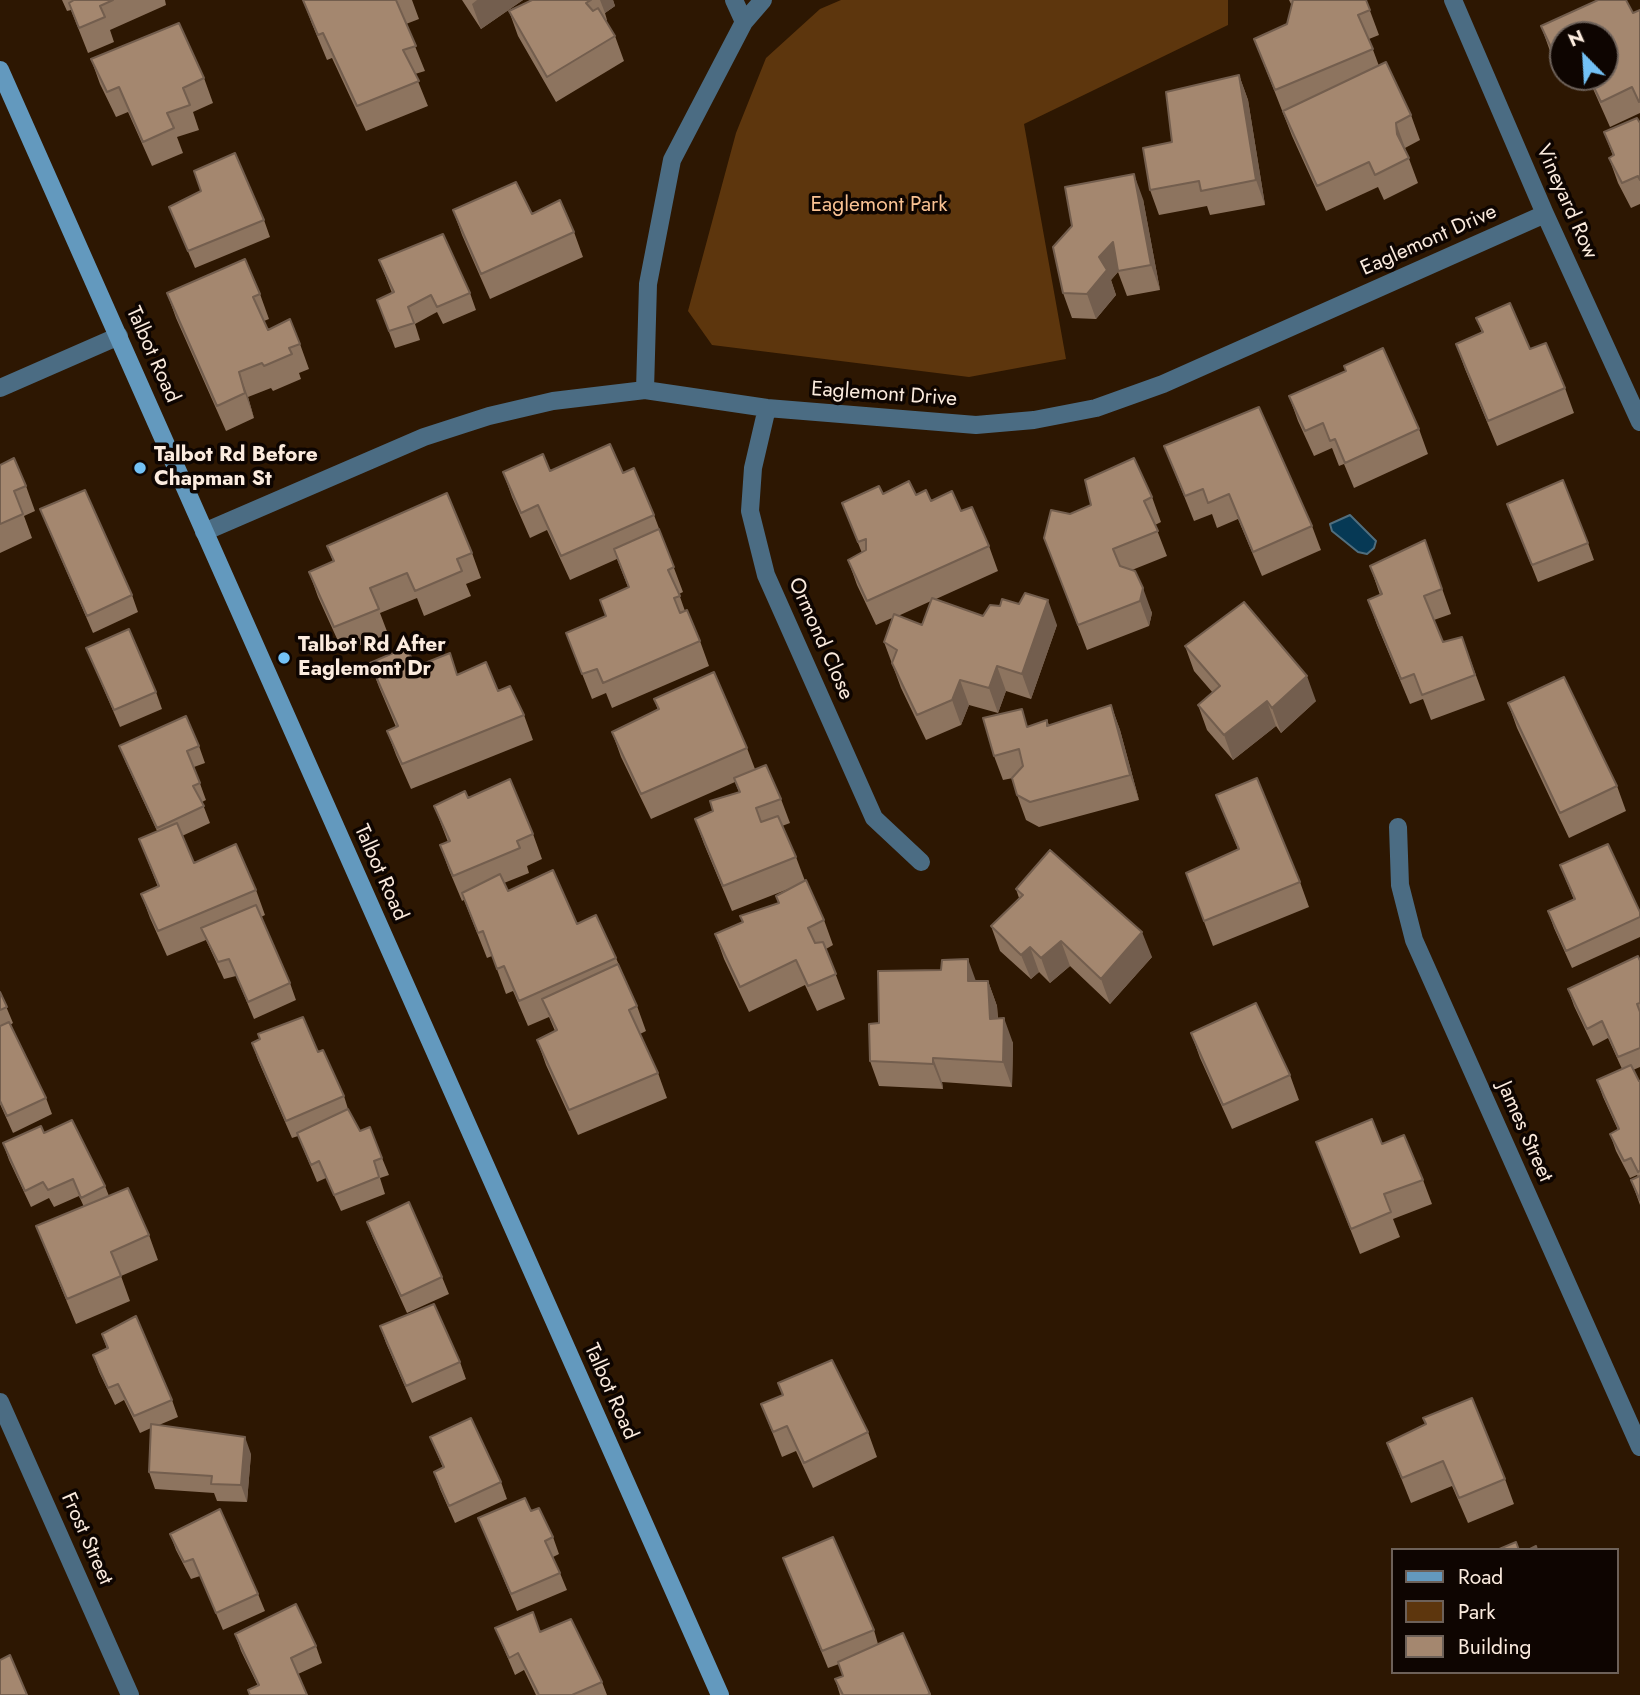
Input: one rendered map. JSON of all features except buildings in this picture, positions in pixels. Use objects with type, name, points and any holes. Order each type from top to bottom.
[{"type":"main road","name":"Talbot Road","points":[[0,70],[720,1695]]},
{"type":"street","points":[[734,0],[744,22]]},
{"type":"street","points":[[645,390],[648,284],[672,160],[744,22],[763,0]]},
{"type":"street","name":"Vineyard Row","points":[[1453,0],[1545,214],[1640,422]]},
{"type":"street","name":"Eaglemont Drive","points":[[204,533],[425,437],[463,424],[553,401],[645,390],[767,408],[976,425],[1034,420],[1096,408],[1163,384],[1545,214]]},
{"type":"street","points":[[0,388],[119,336]]},
{"type":"street","name":"Ormond Close","points":[[767,408],[753,468],[750,511],[766,575],[874,818],[921,862]]},
{"type":"street","name":"James Street","points":[[1398,827],[1400,886],[1414,940],[1640,1447]]},
{"type":"street","name":"Frost Street","points":[[0,1402],[130,1695]]},
{"type":"green space","name":"Eaglemont Park","points":[[841,0],[1228,0],[1228,25],[1024,124],[1066,359],[969,377],[712,345],[688,311],[736,133],[766,58],[820,9]]},
{"type":"water","points":[[1350,515],[1376,541],[1374,548],[1367,554],[1358,552],[1332,531],[1330,524]]},
{"type":"place","name":"Talbot Rd Before Chapman St","points":[[140,468]]},
{"type":"place","name":"Talbot Rd After Eaglemont Dr","points":[[284,658]]}]
